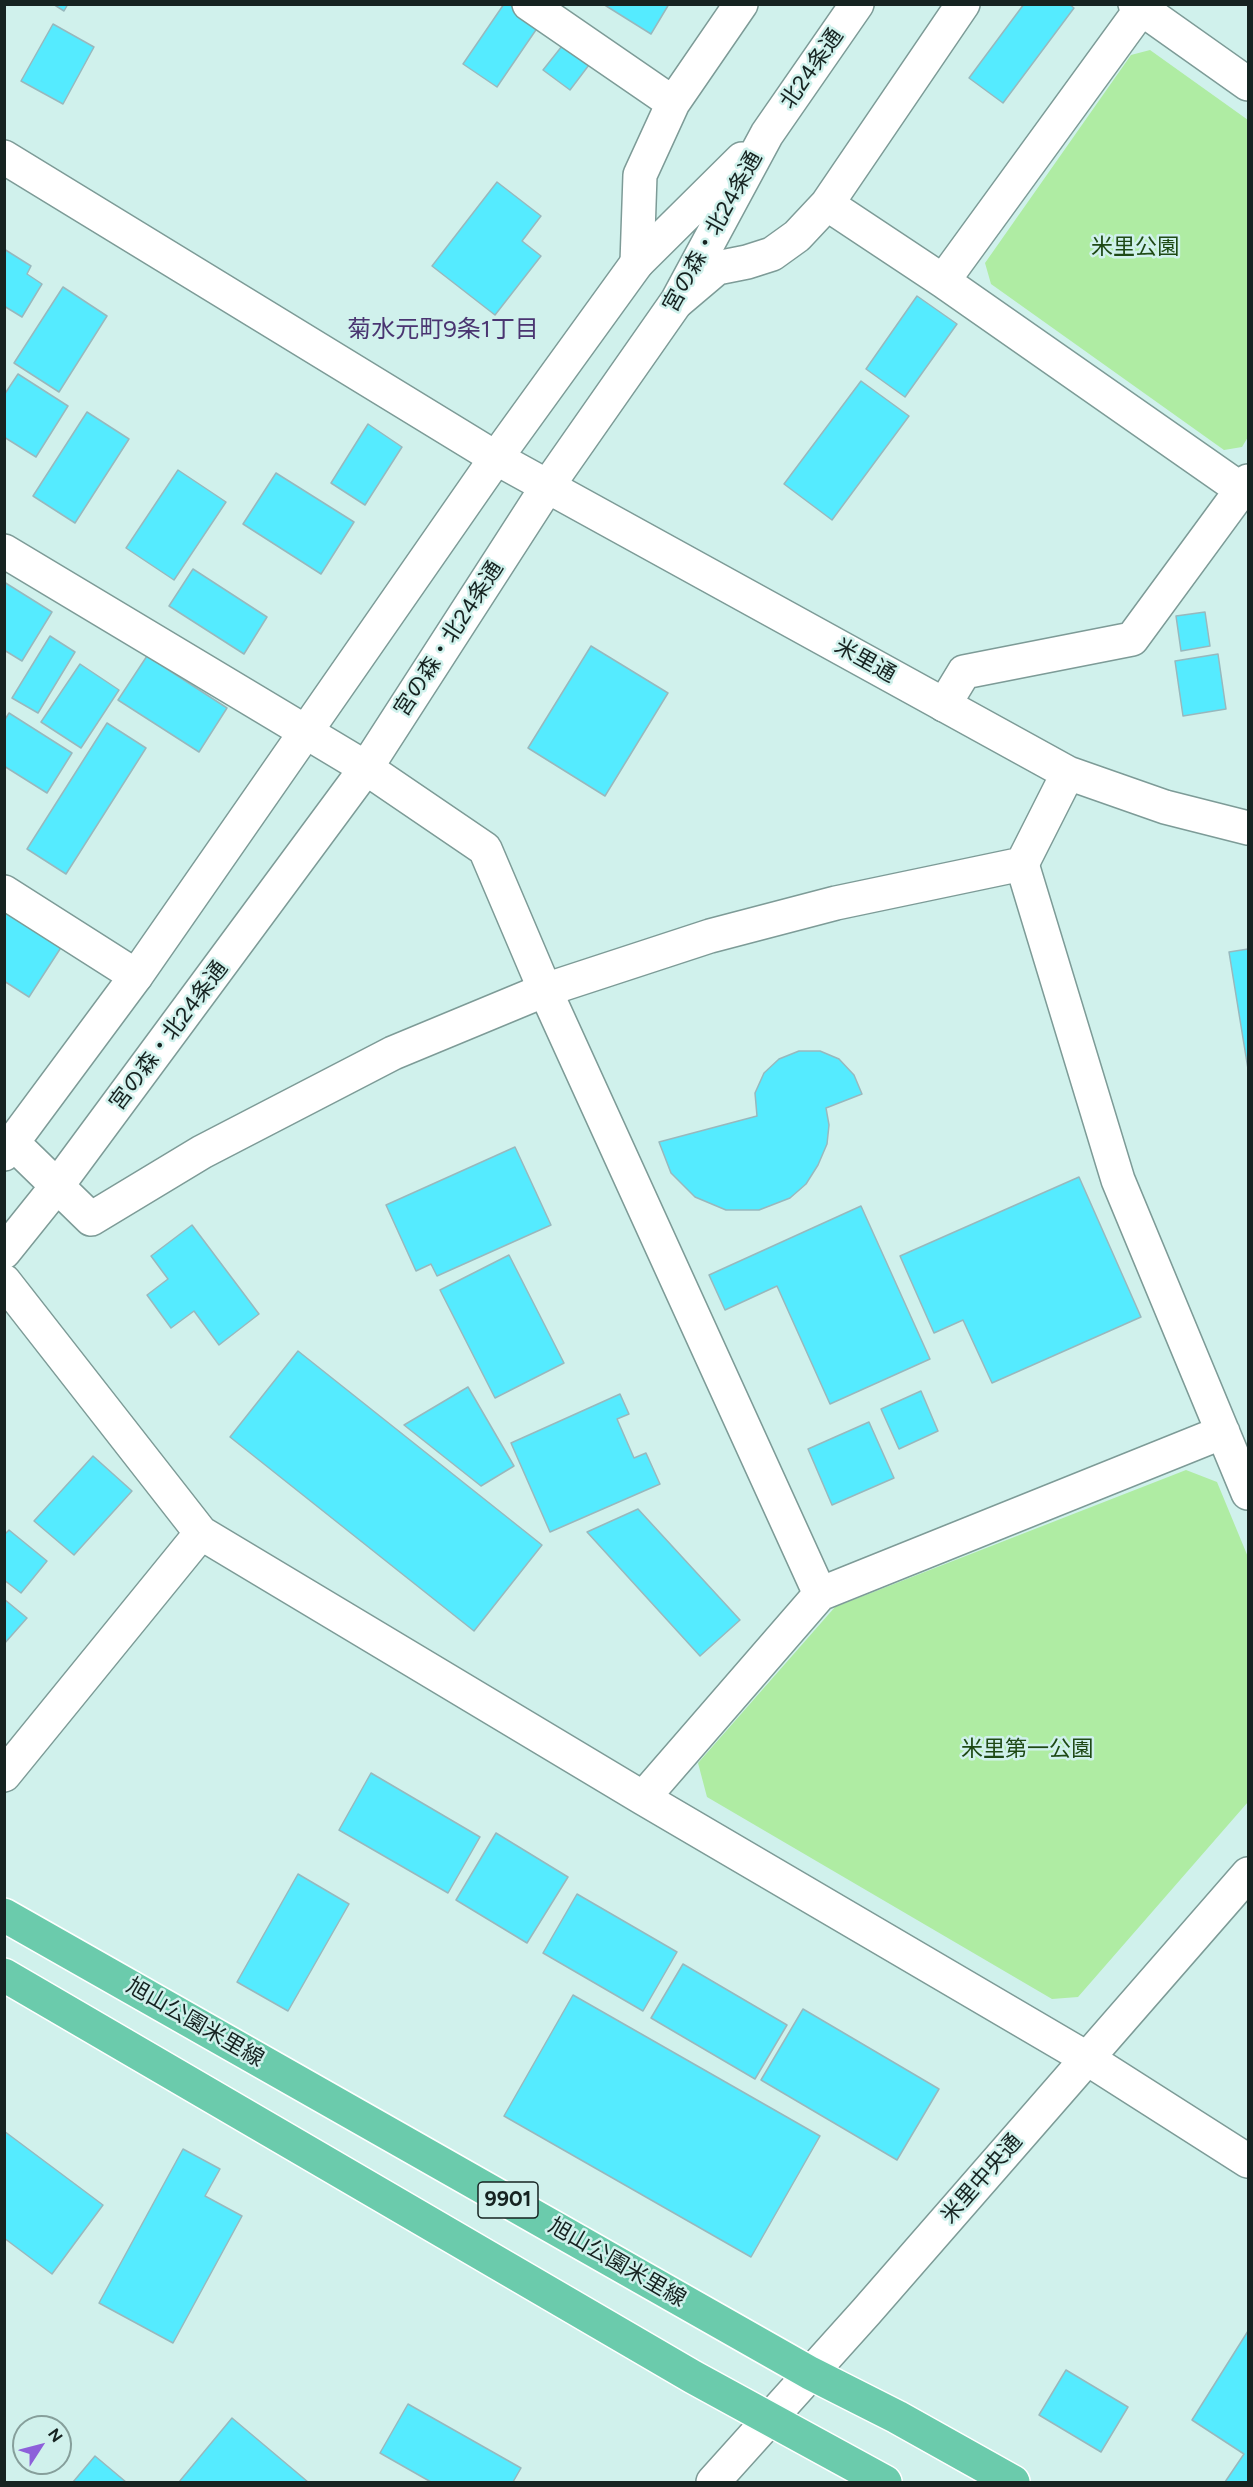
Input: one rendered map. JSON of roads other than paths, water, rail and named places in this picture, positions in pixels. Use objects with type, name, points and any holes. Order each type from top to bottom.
[{"type":"main road","name":"旭山公園米里線","points":[[4,1915],[810,2373],[897,2417],[1013,2482]]},
{"type":"main road","name":"9901","points":[[4,1975],[768,2420],[885,2482]]},
{"type":"street","points":[[529,4],[673,103]]},
{"type":"street","points":[[637,263],[640,175],[673,103],[741,4]]},
{"type":"street","name":"北24条通","points":[[767,134],[857,4]]},
{"type":"street","points":[[677,301],[717,268],[772,254],[797,236],[827,204],[963,4]]},
{"type":"street","points":[[943,281],[1138,7],[1248,84]]},
{"type":"street","name":"宮の森・北24条通","points":[[9,1149],[136,976],[496,458],[637,263],[767,134]]},
{"type":"street","name":"宮の森・北24条通","points":[[4,1252],[57,1186],[366,768],[547,487],[677,301],[767,134]]},
{"type":"street","name":"米里通","points":[[4,157],[496,458],[1068,773],[1165,807],[1248,828]]},
{"type":"street","points":[[827,204],[1245,486],[1132,639],[964,672],[944,705]]},
{"type":"street","points":[[4,551],[366,768],[485,849],[545,990],[820,1594]]},
{"type":"street","points":[[1068,773],[1022,864],[1118,1180],[1248,1493]]},
{"type":"street","points":[[9,1149],[57,1186],[92,1219],[202,1152],[393,1053],[545,990],[710,936],[836,903],[1022,864]]},
{"type":"street","points":[[4,892],[136,976]]},
{"type":"street","points":[[4,1281],[201,1533],[643,1798],[1088,2059],[1248,2161]]},
{"type":"street","points":[[643,1798],[820,1594],[1223,1432]]},
{"type":"street","points":[[4,1775],[201,1533]]},
{"type":"street","name":"米里中央通","points":[[713,2482],[1088,2059],[1248,1874]]},
{"type":"district","name":"菊水元町9条1丁目","points":[[443,330]]},
{"type":"park label","name":"米里公園","points":[[1135,248]]},
{"type":"park label","name":"米里第一公園","points":[[1027,1750]]}]
